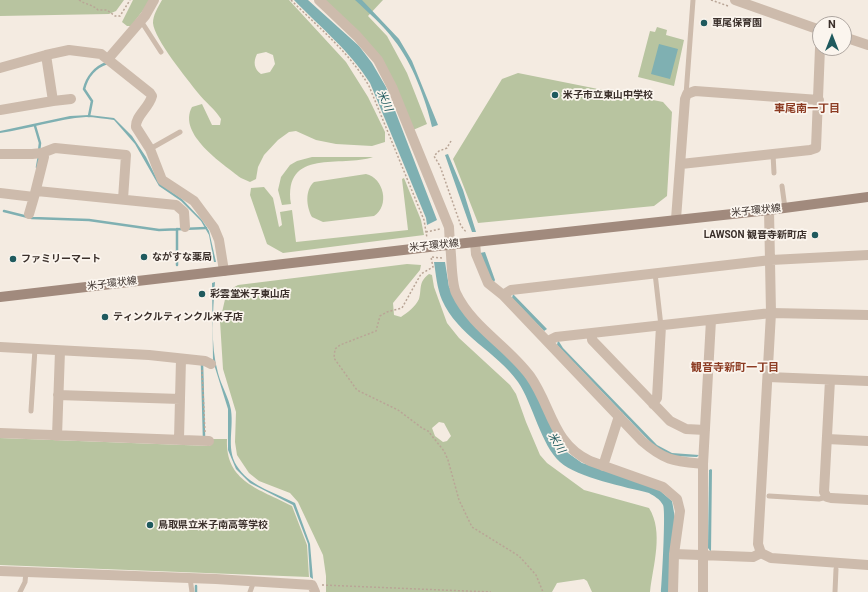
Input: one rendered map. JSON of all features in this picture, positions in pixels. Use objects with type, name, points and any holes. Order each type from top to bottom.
[{"type":"main road","name":"米子環状線","points":[[0,297],[450,245],[472,238],[769,210],[868,197]]},
{"type":"street","points":[[108,59],[141,21],[154,0]]},
{"type":"street","points":[[319,0],[357,36],[378,60],[392,86],[449,227],[455,291],[466,312],[510,353],[530,376],[558,433],[570,448],[579,455],[603,466],[663,487],[677,499],[680,511],[674,554],[673,592]]},
{"type":"street","points":[[735,0],[812,27]]},
{"type":"street","points":[[852,40],[868,45]]},
{"type":"street","points":[[0,68],[46,55],[69,50],[80,50],[100,54],[108,59],[151,95],[151,100],[135,125],[150,149],[162,180],[194,201],[214,228],[219,240],[224,271]]},
{"type":"street","points":[[46,55],[53,101]]},
{"type":"street","points":[[681,164],[810,150],[816,148],[820,56]]},
{"type":"street","points":[[676,219],[686,95],[695,91],[818,100]]},
{"type":"street","points":[[0,110],[71,99]]},
{"type":"street","points":[[0,154],[42,153],[55,148],[126,155],[123,199]]},
{"type":"street","points":[[29,214],[44,156],[42,153]]},
{"type":"street","points":[[0,193],[123,199],[176,205],[184,212],[185,227]]},
{"type":"street","points":[[769,210],[771,313],[758,544],[761,553],[771,558],[868,565]]},
{"type":"street","points":[[472,238],[476,254],[488,283],[503,295],[656,454],[672,461],[703,464]]},
{"type":"street","points":[[503,295],[511,290],[771,260],[868,255]]},
{"type":"street","points":[[548,341],[556,337],[771,313],[868,315]]},
{"type":"street","points":[[703,592],[703,464],[710,320]]},
{"type":"street","points":[[654,404],[657,398],[661,326]]},
{"type":"street","points":[[592,333],[592,340],[670,421],[686,429],[704,430]]},
{"type":"street","points":[[0,347],[181,359],[201,361],[211,364]]},
{"type":"street","points":[[56,436],[60,351]]},
{"type":"street","points":[[179,439],[181,359]]},
{"type":"street","points":[[768,377],[868,381]]},
{"type":"street","points":[[830,380],[823,490],[826,497],[868,500]]},
{"type":"street","points":[[58,395],[180,399]]},
{"type":"street","points":[[603,466],[619,416]]},
{"type":"street","points":[[0,433],[207,440]]},
{"type":"street","points":[[827,439],[868,441]]},
{"type":"street","points":[[674,554],[753,557],[761,553]]},
{"type":"street","points":[[0,571],[254,581],[312,585],[314,589]]},
{"type":"lane","points":[[686,95],[693,0]]},
{"type":"lane","points":[[141,21],[161,52]]},
{"type":"lane","points":[[150,149],[180,132]]},
{"type":"lane","points":[[772,154],[774,172]]},
{"type":"lane","points":[[782,186],[785,208]]},
{"type":"lane","points":[[655,274],[661,326]]},
{"type":"lane","points":[[31,411],[35,349]]},
{"type":"lane","points":[[769,496],[819,499],[826,497]]},
{"type":"lane","points":[[835,592],[836,569]]},
{"type":"lane","points":[[20,592],[25,582],[26,572]]},
{"type":"lane","points":[[190,578],[192,592]]},
{"type":"lane","points":[[250,592],[254,581]]},
{"type":"path","points":[[79,0],[85,4],[94,6],[98,10],[107,10],[115,16],[120,16],[130,0]]},
{"type":"path","points":[[292,0],[360,70],[369,86],[424,220],[427,238]]},
{"type":"path","points":[[451,141],[447,148],[439,151],[434,156],[440,166],[463,231],[472,238]]},
{"type":"path","points":[[426,232],[440,229]]},
{"type":"path","points":[[445,259],[432,257],[433,267],[421,274],[402,308],[387,312],[380,316],[376,331],[340,345],[335,349],[334,358],[357,390],[398,410],[428,431],[448,460],[459,500],[472,527],[512,550],[536,575],[543,592]]},
{"type":"path","points":[[201,361],[207,440]]},
{"type":"path","points":[[314,589],[358,586],[490,592]]},
{"type":"green space","points":[[0,0],[124,0],[116,11],[109,14],[0,16]]},
{"type":"green space","points":[[133,0],[151,0],[131,26],[127,26],[122,22]]},
{"type":"green space","points":[[162,0],[289,0],[346,62],[368,97],[385,132],[385,142],[372,146],[336,144],[316,140],[296,131],[289,132],[278,140],[264,155],[258,167],[256,179],[250,182],[241,178],[214,157],[204,147],[196,138],[191,128],[189,117],[192,107],[202,104],[212,125],[220,125],[221,119],[187,79],[159,39],[153,20]],"holes":[[[266,52],[273,55],[275,64],[270,72],[261,74],[255,65],[257,54]]]},
{"type":"green space","points":[[324,0],[383,0],[368,16],[387,36],[407,73],[427,124],[413,130],[392,80]]},
{"type":"green space","points":[[657,27],[667,30],[666,35],[684,40],[674,86],[638,77],[650,31],[655,32]]},
{"type":"green space","points":[[518,73],[663,102],[672,112],[667,196],[654,206],[478,223],[453,159],[502,79]]},
{"type":"green space","points":[[312,157],[373,157],[360,160],[317,163],[305,167],[296,174],[291,186],[291,204],[282,205],[278,190],[281,177],[290,165],[297,161]]},
{"type":"green space","points":[[366,174],[377,181],[381,186],[383,193],[382,206],[374,216],[323,222],[312,217],[307,198],[309,189],[314,182]]},
{"type":"green space","points":[[404,178],[421,220],[424,235],[283,253],[267,244],[250,195],[251,188],[264,187],[273,198],[279,227],[282,225],[280,212],[292,210],[296,242],[408,230],[402,179]]},
{"type":"green space","points":[[407,264],[421,265],[420,270],[393,303],[394,315],[401,317],[414,307],[419,299],[423,280],[429,274],[432,275],[434,287],[447,323],[459,338],[510,385],[516,394],[540,455],[547,463],[584,490],[649,508],[656,527],[657,538],[650,592],[592,592],[587,581],[584,579],[557,583],[552,592],[326,592],[326,576],[323,555],[298,502],[290,493],[259,481],[249,473],[237,455],[235,442],[236,412],[223,369],[220,321],[226,295],[229,290],[238,285]],"holes":[[[439,422],[444,423],[451,436],[447,441],[443,442],[435,436],[432,428]]]},
{"type":"green space","name":"鳥取県立米子南高等学校","points":[[0,438],[210,446],[211,439],[227,439],[228,454],[238,475],[257,489],[292,506],[307,545],[309,577],[0,565]]},
{"type":"water","name":"米川","points":[[294,0],[308,0],[359,46],[372,63],[386,87],[437,220],[427,225],[426,218],[370,83],[344,50]]},
{"type":"water","points":[[355,0],[362,0],[399,39],[412,61],[438,125],[432,127],[418,82],[401,49],[381,24]]},
{"type":"water","points":[[659,44],[678,49],[670,79],[651,74]]},
{"type":"water","points":[[89,115],[114,118],[132,136],[146,157],[159,183],[182,199],[202,220],[209,231],[216,262],[214,262],[209,235],[201,221],[181,201],[159,186],[135,144],[114,120],[89,117],[75,118],[0,133],[0,131],[70,116]]},
{"type":"water","points":[[448,154],[463,190],[476,232],[472,232],[445,155]]},
{"type":"water","points":[[485,252],[495,280],[494,282],[491,280],[480,253]]},
{"type":"water","name":"米川","points":[[434,262],[445,262],[449,287],[523,371],[539,399],[560,444],[568,453],[582,463],[651,483],[672,501],[675,518],[671,592],[661,592],[664,546],[664,510],[662,503],[649,493],[615,485],[578,473],[568,468],[553,455],[542,435],[528,401],[518,382],[499,361],[457,323],[449,312],[439,291]]},
{"type":"water","points":[[215,282],[213,339],[215,362],[231,410],[232,455],[239,469],[244,475],[257,485],[295,503],[310,544],[313,579],[310,577],[308,544],[293,505],[250,483],[236,469],[228,450],[228,409],[213,361],[212,283]]},
{"type":"water","points":[[513,294],[547,329],[544,331],[512,298]]},
{"type":"water","points":[[558,340],[563,348],[657,445],[672,453],[699,455],[697,457],[672,456],[656,448],[557,345]]},
{"type":"water","points":[[711,469],[711,552],[708,548],[709,470]]},
{"type":"waterway","points":[[89,116],[92,101],[84,89],[85,85],[95,70],[107,63]]},
{"type":"waterway","points":[[35,126],[40,143],[39,151]]},
{"type":"waterway","points":[[37,167],[39,156]]},
{"type":"waterway","points":[[4,211],[32,218],[89,220],[159,230],[206,228]]},
{"type":"waterway","points":[[177,229],[177,265]]},
{"type":"waterway","points":[[202,364],[204,437]]},
{"type":"waterway","points":[[196,586],[196,592]]},
{"type":"place","name":"車尾保育園","points":[[704,23]]},
{"type":"place","name":"米子市立東山中学校","points":[[555,95]]},
{"type":"place","name":"LAWSON 観音寺新町店","points":[[815,235]]},
{"type":"place","name":"ながすな薬局","points":[[144,257]]},
{"type":"place","name":"ファミリーマート","points":[[13,259]]},
{"type":"place","name":"彩雲堂米子東山店","points":[[202,294]]},
{"type":"place","name":"ティンクルティンクル米子店","points":[[105,317]]},
{"type":"place","name":"鳥取県立米子南高等学校","points":[[150,525]]},
{"type":"district","name":"車尾南一丁目","points":[[807,109]]},
{"type":"district","name":"観音寺新町一丁目","points":[[735,368]]}]
